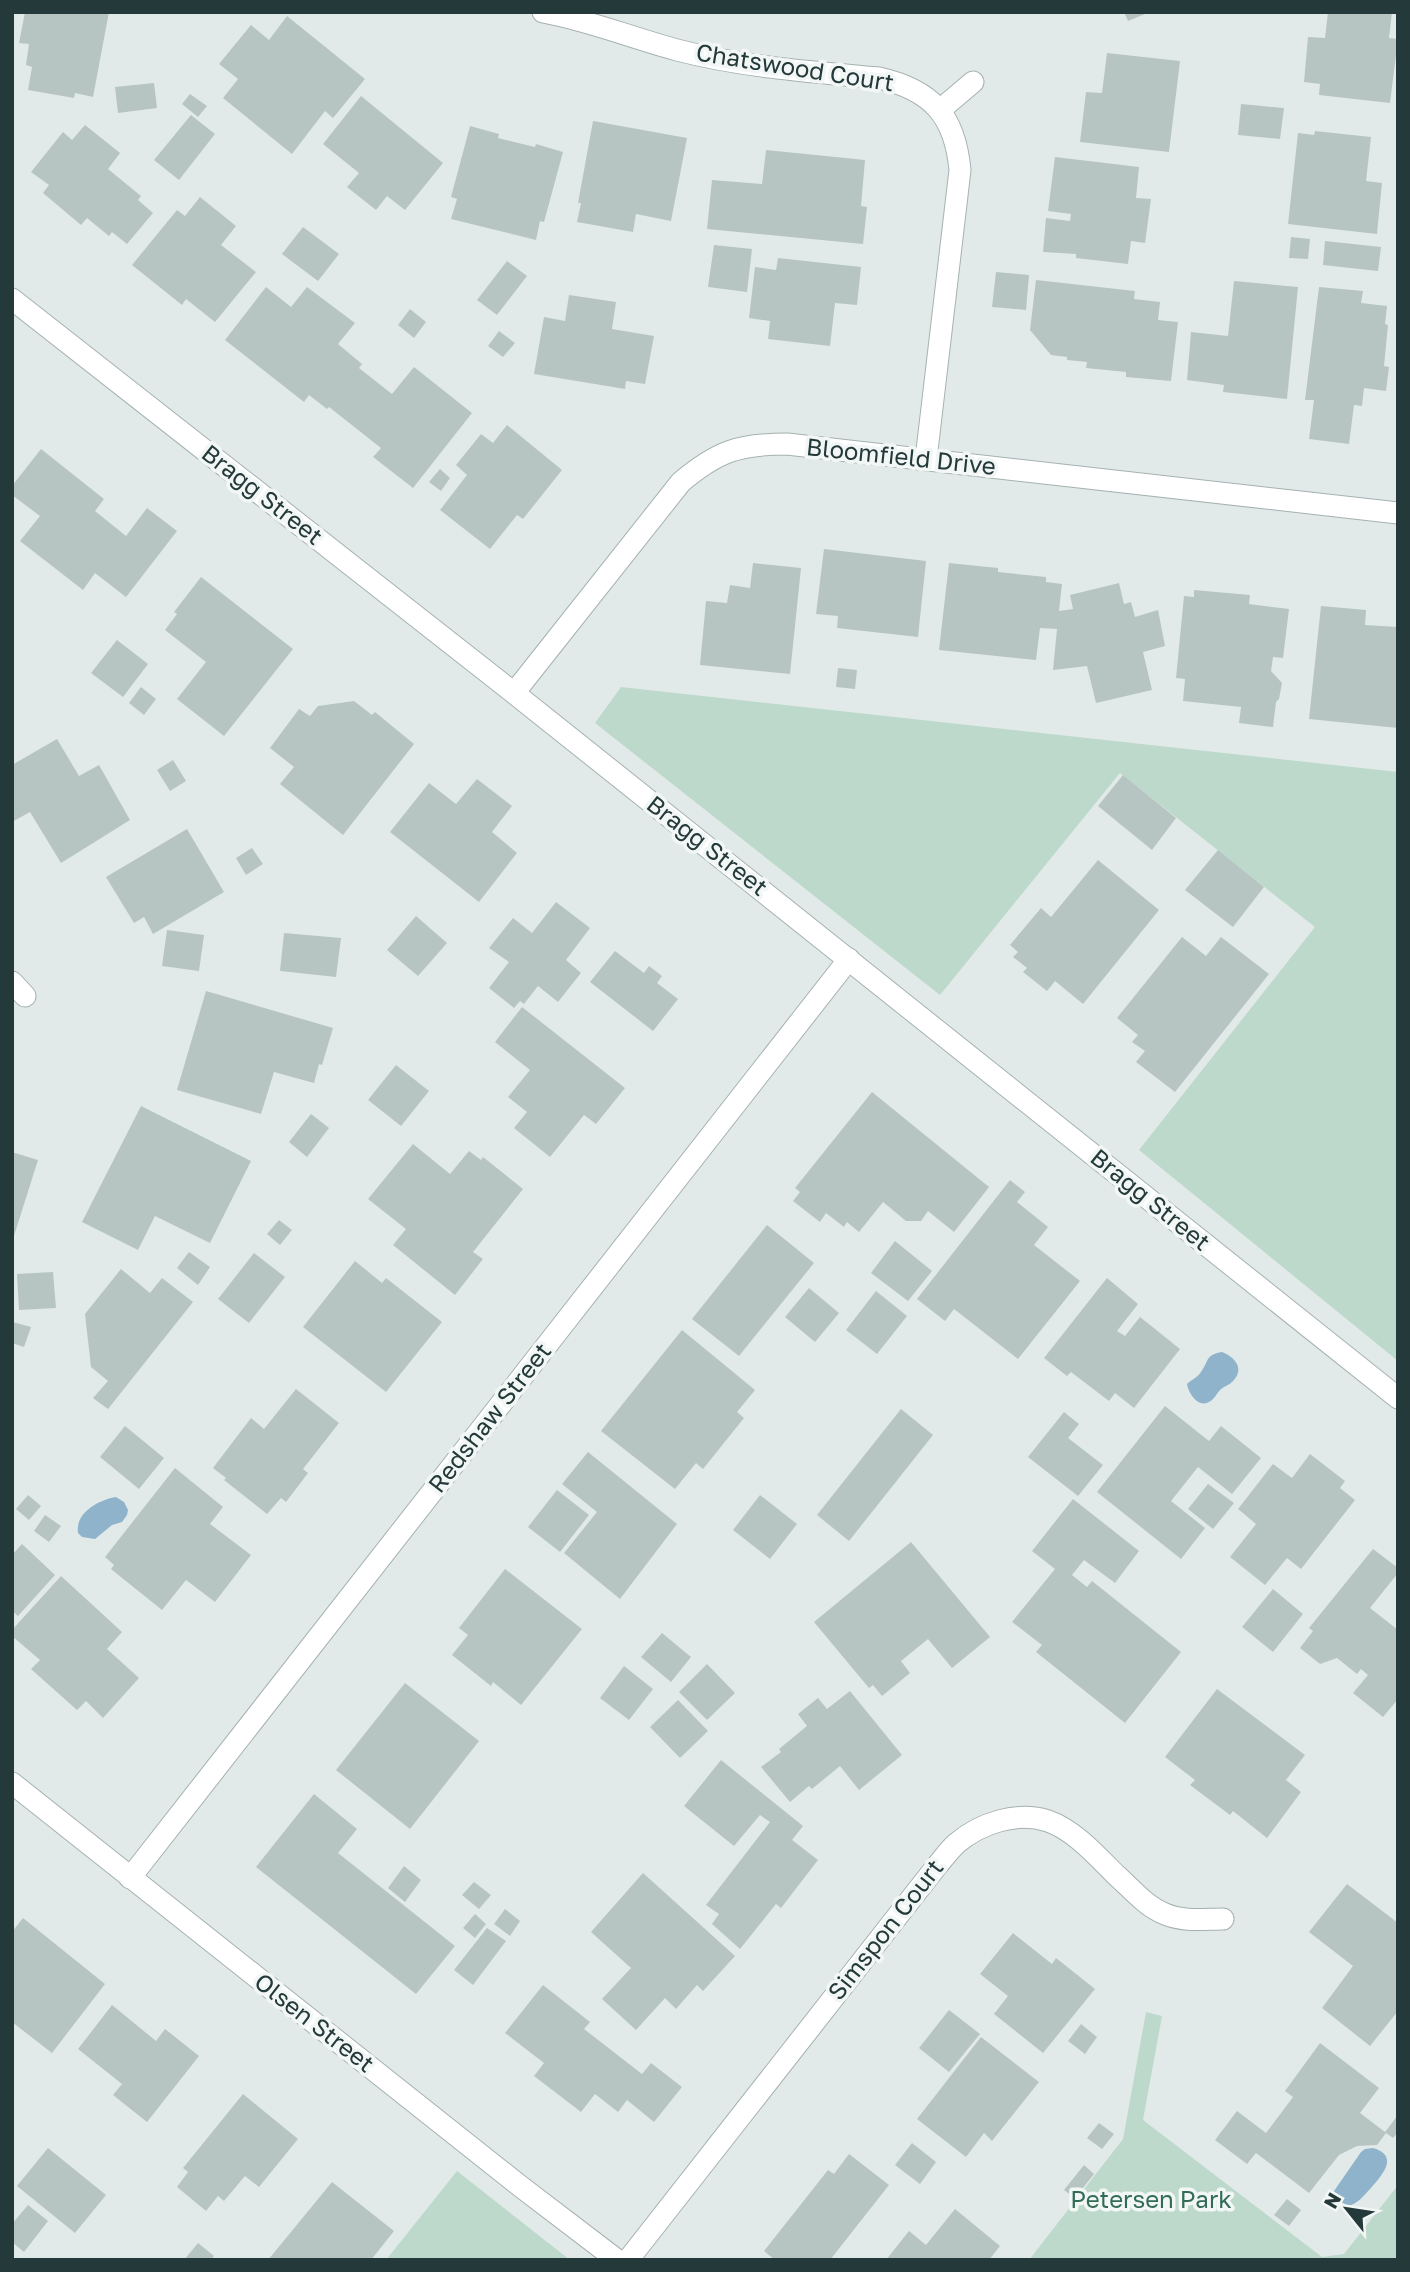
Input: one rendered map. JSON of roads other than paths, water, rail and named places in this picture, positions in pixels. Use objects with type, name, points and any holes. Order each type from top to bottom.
[{"type":"street","name":"Chatswood Court","points":[[542,12],[678,50],[739,63],[890,80],[923,94],[940,110],[951,126],[958,147],[960,170],[926,459]]},
{"type":"street","points":[[940,110],[973,82]]},
{"type":"street","name":"Bragg Street","points":[[12,299],[514,693],[1398,1398]]},
{"type":"street","name":"Bloomfield Drive","points":[[514,693],[681,482],[701,465],[729,451],[755,444],[787,444],[1398,513]]},
{"type":"street","name":"Redshaw Street","points":[[130,1878],[849,959]]},
{"type":"street","name":"Olsen Street","points":[[12,1783],[617,2260]]},
{"type":"street","name":"Simspon Court","points":[[628,2260],[936,1867],[958,1843],[981,1826],[1015,1819],[1047,1821],[1089,1849],[1148,1905],[1164,1914],[1183,1919],[1223,1919]]},
{"type":"water","points":[[1222,1352],[1237,1364],[1237,1377],[1209,1402],[1200,1403],[1190,1393],[1187,1384],[1200,1374],[1210,1357]]},
{"type":"water","points":[[116,1497],[124,1502],[128,1510],[122,1522],[112,1525],[95,1539],[82,1537],[78,1533],[78,1526],[84,1514],[95,1504]]},
{"type":"water","points":[[1373,2148],[1386,2156],[1386,2166],[1363,2196],[1348,2206],[1335,2198],[1334,2191],[1361,2152]]},
{"type":"park label","name":"Petersen Park","points":[[1151,2200]]}]
